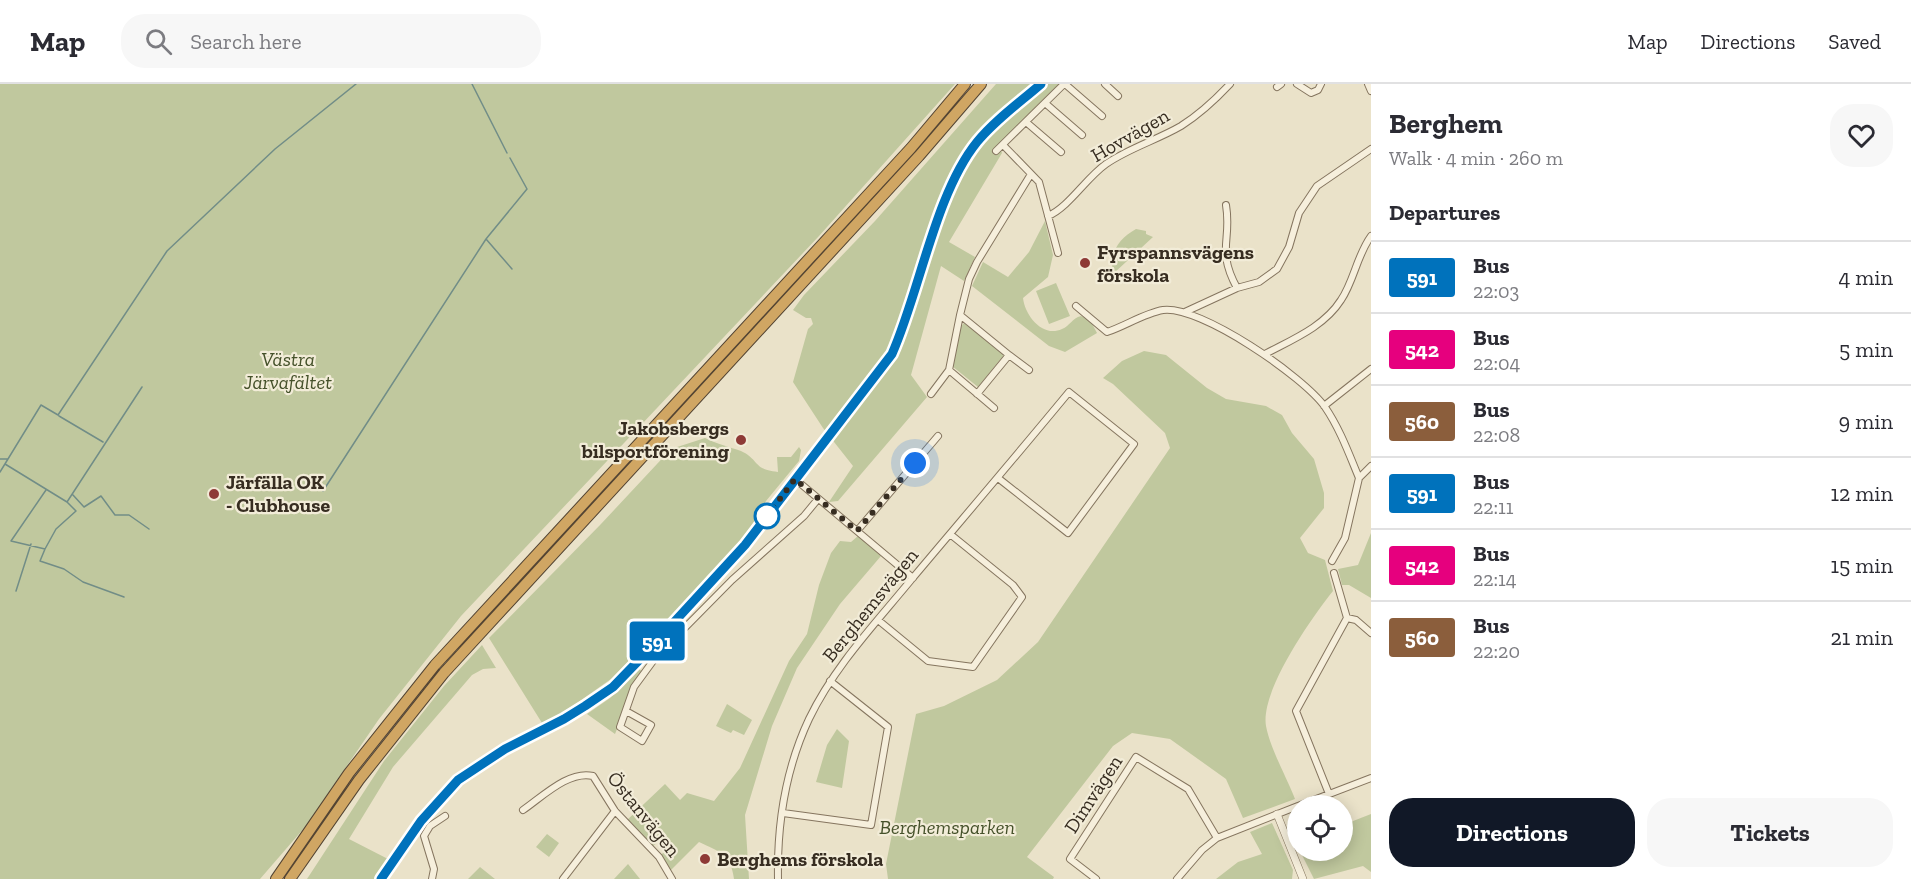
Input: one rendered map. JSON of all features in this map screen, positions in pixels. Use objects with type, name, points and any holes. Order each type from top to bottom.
[{"type":"highway","points":[[276,879],[378,736],[464,632],[903,156],[965,84]]},
{"type":"highway","points":[[290,879],[359,780],[458,657],[919,156],[981,84]]},
{"type":"highway","points":[[268,879],[291,856]]},
{"type":"street","points":[[381,879],[421,821],[458,780],[505,749],[564,719],[613,687],[745,545],[892,354],[907,321],[948,194],[962,165],[989,129],[1041,84]]},
{"type":"street","points":[[996,151],[1004,146],[1065,84],[1102,116]]},
{"type":"street","points":[[1105,84],[1119,96]]},
{"type":"street","name":"Hovvägen","points":[[1048,216],[1060,211],[1078,188],[1107,164],[1180,126],[1208,107],[1230,84]]},
{"type":"street","points":[[1297,84],[1311,93],[1318,90],[1321,84]]},
{"type":"street","points":[[1368,84],[1371,91]]},
{"type":"street","points":[[1045,103],[1082,135]]},
{"type":"street","points":[[1026,122],[1061,152]]},
{"type":"street","points":[[1004,146],[1038,182],[1058,253]]},
{"type":"street","points":[[1185,312],[1237,288],[1259,282],[1277,269],[1288,247],[1299,213],[1317,186],[1371,149]]},
{"type":"street","points":[[931,394],[949,370],[969,279],[1031,174]]},
{"type":"street","points":[[1226,205],[1228,217],[1224,246],[1226,262],[1237,288]]},
{"type":"street","points":[[1264,354],[1307,332],[1329,315],[1342,300],[1371,236]]},
{"type":"street","points":[[1076,306],[1107,332],[1161,310],[1185,312],[1264,354],[1294,375],[1324,406],[1341,434],[1359,478]]},
{"type":"street","points":[[960,315],[1029,370]]},
{"type":"street","points":[[977,394],[1009,355]]},
{"type":"street","points":[[1324,406],[1371,369]]},
{"type":"street","points":[[949,370],[994,408]]},
{"type":"street","name":"Berghemsvägen","points":[[778,879],[783,813],[794,759],[809,720],[843,662],[1069,392],[1134,444],[1068,532],[998,478]]},
{"type":"street","points":[[857,531],[938,436]]},
{"type":"street","points":[[1332,561],[1345,538],[1359,478],[1371,466]]},
{"type":"street","points":[[795,479],[913,578]]},
{"type":"street","points":[[626,711],[651,726],[642,741],[620,727],[634,687],[656,657],[732,580],[804,516],[818,499]]},
{"type":"street","points":[[878,620],[927,661],[973,667],[1022,597],[1013,585],[950,534]]},
{"type":"street","points":[[1334,573],[1347,618],[1296,711],[1329,794],[1371,778]]},
{"type":"street","points":[[1347,618],[1356,620],[1371,633]]},
{"type":"street","points":[[783,813],[872,825],[888,727],[831,681]]},
{"type":"street","name":"Dimvägen","points":[[1096,879],[1070,859],[1136,757],[1188,789],[1217,838]]},
{"type":"street","name":"Östanvägen","points":[[523,810],[556,787],[584,774],[592,776],[615,811],[650,846],[672,879]]},
{"type":"street","points":[[1177,879],[1202,850],[1217,838],[1287,810]]},
{"type":"street","points":[[563,879],[615,811]]},
{"type":"street","points":[[1277,814],[1302,879]]},
{"type":"street","points":[[432,879],[434,870],[424,836],[430,826],[446,816]]},
{"type":"green space","name":"Västra Järvafältet","points":[[0,84],[955,84],[819,236],[461,616],[379,719],[305,827],[260,879],[0,879]]},
{"type":"green space","points":[[996,84],[1059,84],[999,145],[1002,153],[949,242],[975,257],[964,281],[941,266],[911,375],[927,397],[838,501],[829,502],[853,466],[823,428],[793,382],[808,329],[813,324],[811,318],[806,318],[793,310],[804,295],[875,221]]},
{"type":"green space","points":[[1045,221],[1053,255],[1048,277],[1023,298],[1027,312],[1036,324],[1055,331],[1081,316],[1090,320],[1097,333],[1065,352],[1049,346],[972,286],[983,262],[1008,277],[1029,252]]},
{"type":"green space","points":[[1136,229],[1146,231],[1146,234],[1153,237],[1113,274],[1112,260],[1116,247],[1124,237]]},
{"type":"green space","points":[[1056,283],[1070,316],[1049,324],[1036,291]]},
{"type":"green space","points":[[964,323],[1004,355],[978,387],[952,366],[960,328]]},
{"type":"green space","name":"Berghemsparken","points":[[1144,351],[1166,355],[1207,388],[1226,399],[1266,406],[1282,415],[1292,433],[1314,459],[1324,493],[1324,508],[1300,538],[1308,553],[1325,560],[1333,591],[1289,655],[1271,694],[1266,711],[1268,735],[1293,795],[1287,795],[1287,802],[1243,818],[1226,779],[1170,739],[1132,733],[1113,746],[1027,857],[1054,877],[1053,879],[888,879],[886,864],[916,714],[944,706],[997,680],[1038,642],[1170,448],[1165,433],[1113,384],[1103,378],[1122,361]]},
{"type":"green space","points":[[705,438],[747,454],[760,467],[770,471],[778,472],[777,457],[791,457],[799,447],[801,450],[799,461],[766,501],[742,542],[702,587],[611,679],[560,715],[542,723],[489,638],[671,449]]},
{"type":"green space","points":[[1371,533],[1371,598],[1349,585],[1342,585],[1338,569],[1358,565]]},
{"type":"green space","points":[[858,536],[881,556],[840,604],[797,668],[772,726],[745,815],[749,879],[734,879],[727,859],[719,852],[699,842],[671,870],[661,855],[669,847],[661,839],[652,847],[626,821],[665,784],[680,800],[687,793],[714,801],[740,768],[789,661],[807,634],[819,585],[831,553],[840,541],[851,542]]},
{"type":"green space","points":[[482,645],[496,668],[483,669],[472,675],[393,767],[349,839],[388,859],[377,879],[307,879],[384,761],[444,686]]},
{"type":"green space","points":[[639,669],[644,673],[634,687],[615,734],[587,714],[610,698]]},
{"type":"green space","points":[[727,704],[752,720],[744,735],[733,730],[731,733],[716,726]]},
{"type":"green space","points":[[837,729],[849,741],[842,788],[816,782],[827,745]]},
{"type":"green space","points":[[1371,814],[1371,872],[1363,866],[1314,879],[1305,861],[1353,861],[1353,821]]},
{"type":"green space","points":[[1272,823],[1287,861],[1293,870],[1292,879],[1216,879],[1238,862],[1262,854],[1250,832]]},
{"type":"green space","points":[[547,834],[559,843],[549,857],[536,847]]},
{"type":"green space","points":[[628,864],[640,879],[614,879]]},
{"type":"green space","points":[[480,867],[495,879],[468,879]]},
{"type":"waterway","points":[[0,472],[41,405],[58,415],[167,251],[275,149],[356,84]]},
{"type":"waterway","points":[[472,84],[507,153]]},
{"type":"waterway","points":[[510,158],[527,189],[486,239],[512,269]]},
{"type":"waterway","points":[[323,491],[486,239]]},
{"type":"waterway","points":[[45,549],[56,529],[76,511],[67,502],[142,387]]},
{"type":"waterway","points":[[59,416],[103,442]]},
{"type":"waterway","points":[[0,459],[8,459]]},
{"type":"waterway","points":[[5,464],[67,502]]},
{"type":"waterway","points":[[46,490],[11,541],[45,549],[40,561],[64,569],[83,582],[124,597]]},
{"type":"waterway","points":[[73,495],[84,507],[101,496],[115,515],[129,515],[149,529]]},
{"type":"waterway","points":[[16,591],[31,544]]},
{"type":"bus line","name":"591","points":[[381,879],[421,821],[458,780],[505,749],[564,719],[613,687],[745,545],[892,354],[907,321],[948,194],[976,143],[1041,84]]},
{"type":"place","name":"Fyrspannsvägens förskola","points":[[1085,263]]},
{"type":"place","name":"Jakobsbergs bilsportförening","points":[[741,440]]},
{"type":"place","name":"Järfälla OK - Clubhouse","points":[[214,494]]},
{"type":"place","name":"Berghems förskola","points":[[705,859]]},
{"type":"route","points":[[767,516],[795,479],[857,531],[915,463]]}]
